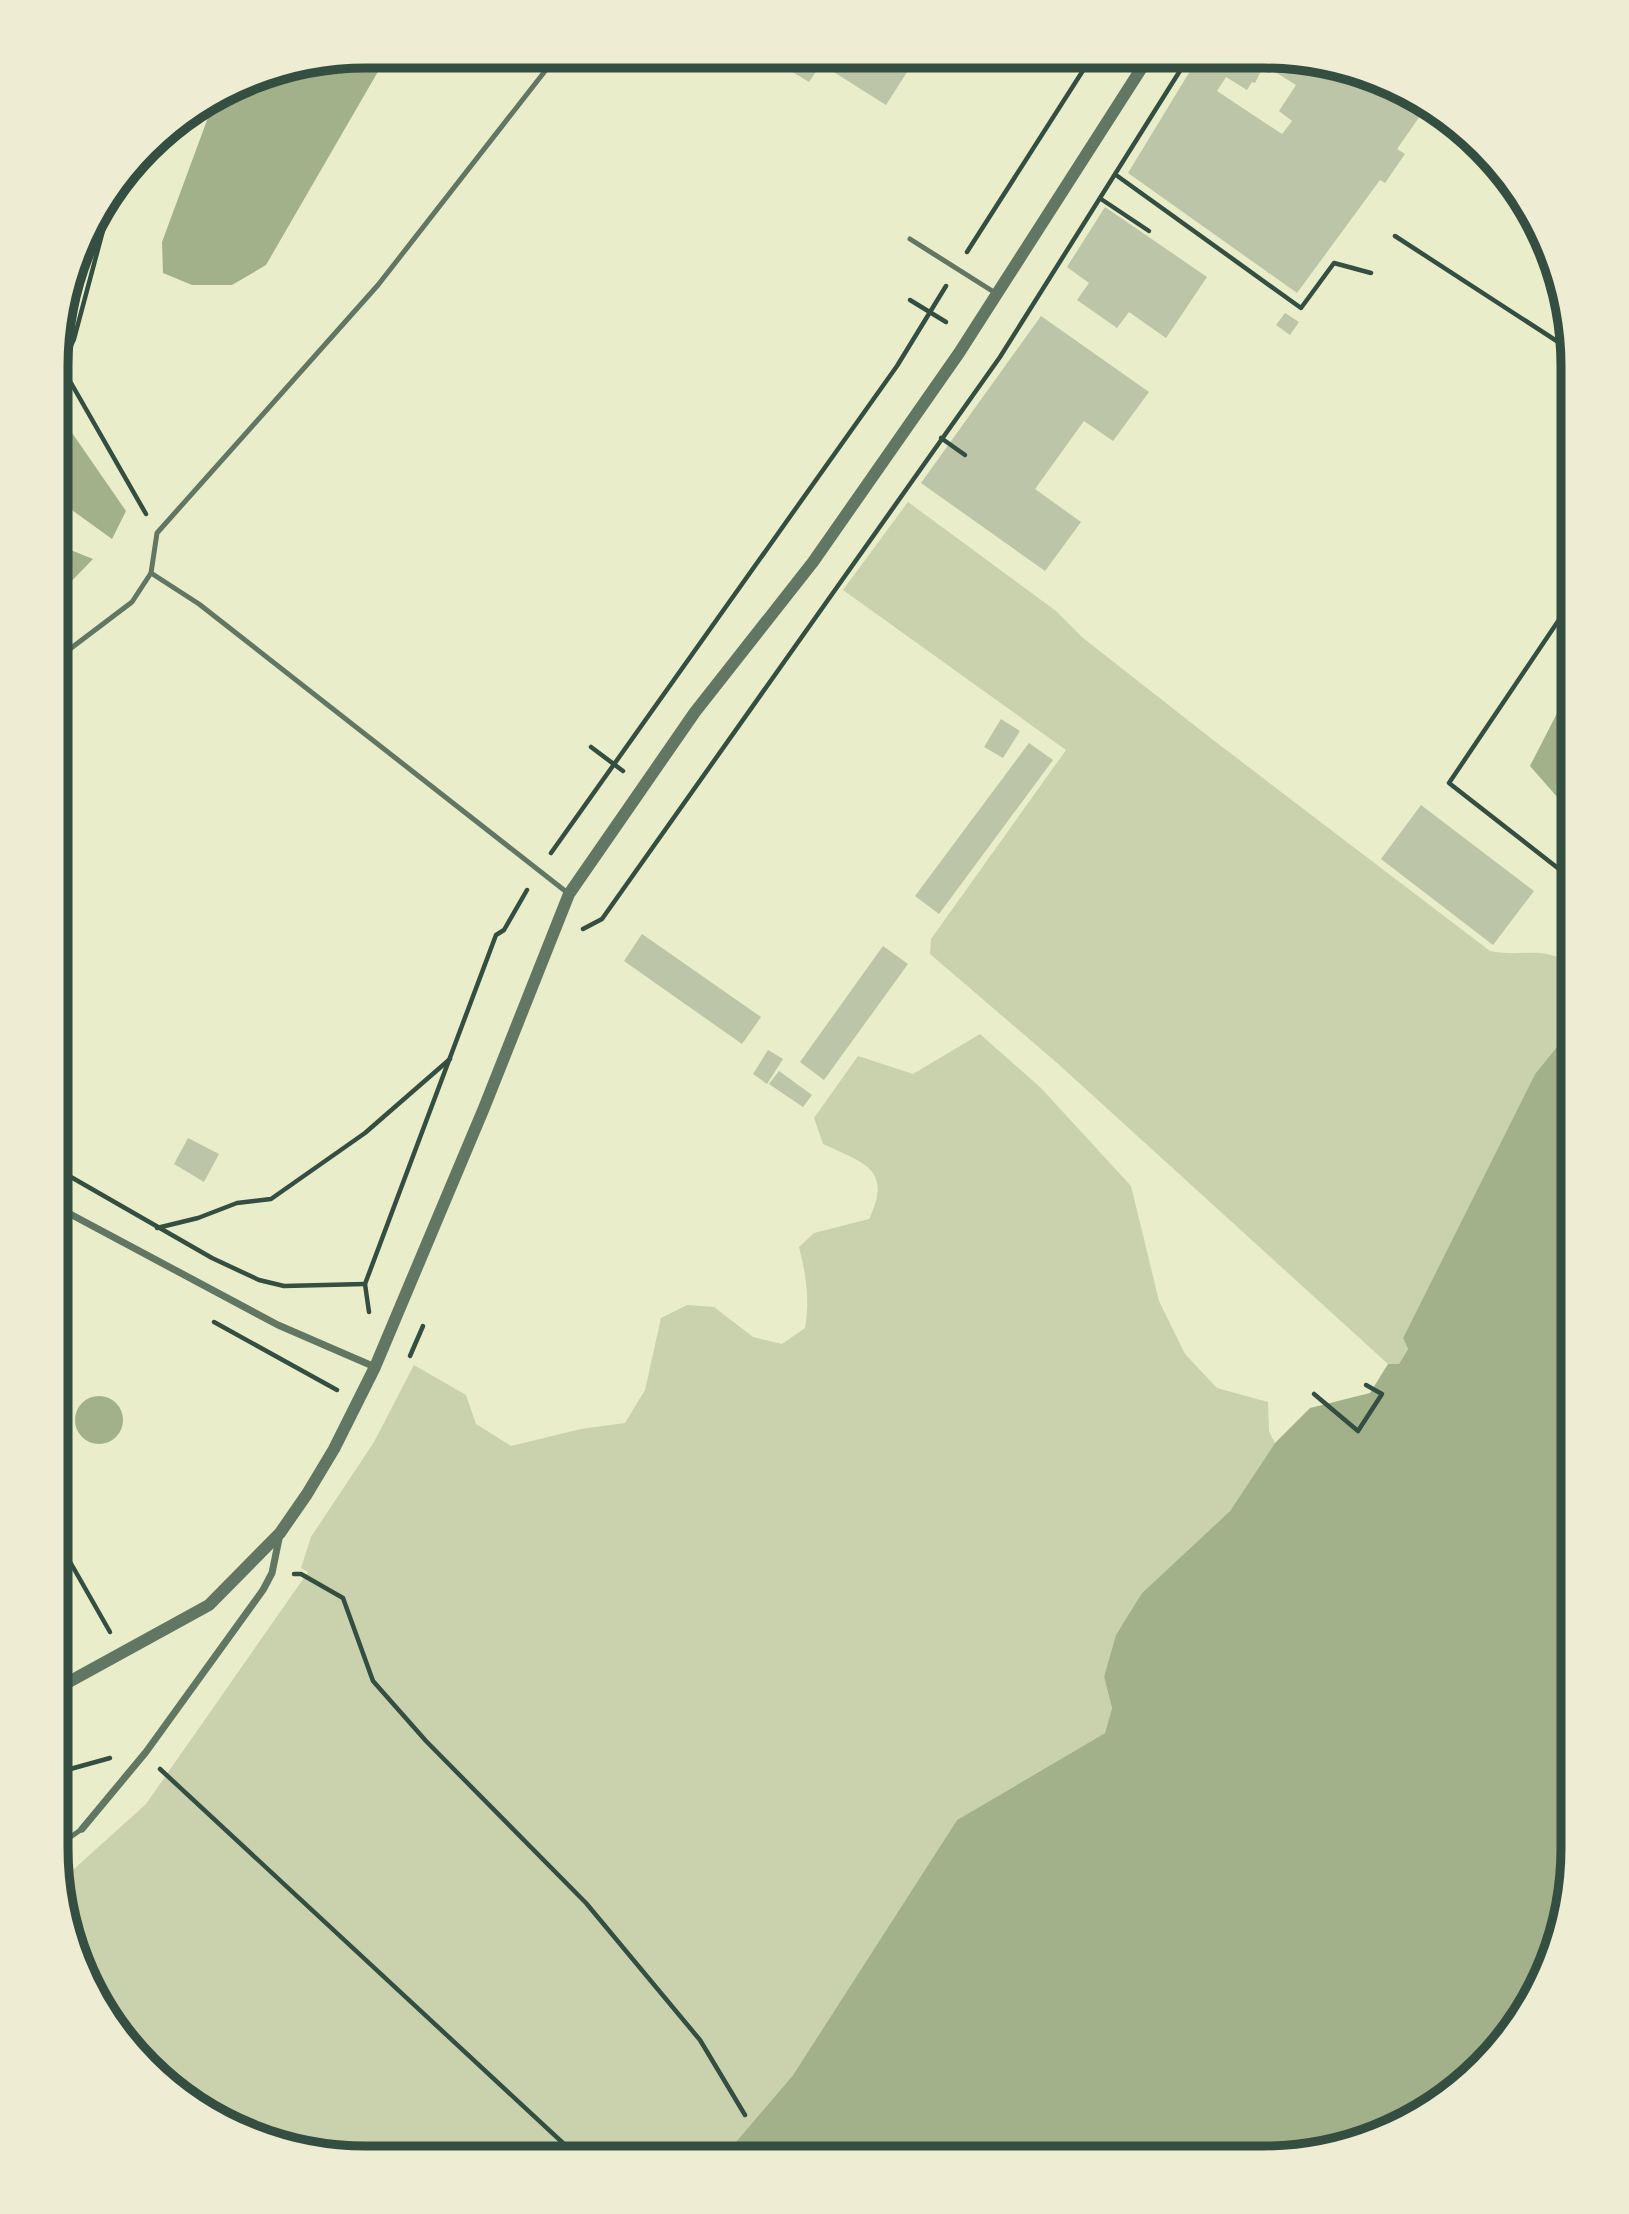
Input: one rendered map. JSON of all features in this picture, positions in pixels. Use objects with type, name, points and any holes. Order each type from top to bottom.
[{"type":"street","points":[[68,1683],[209,1605],[280,1533],[320,1474],[375,1367],[484,1108],[569,894],[695,712],[813,562],[997,294],[1142,68]]},
{"type":"street","points":[[68,1213],[278,1325],[375,1367]]},
{"type":"street","points":[[82,1829],[217,1655],[272,1573],[280,1533]]},
{"type":"lane","points":[[68,650],[132,602],[151,573],[157,533],[378,285],[547,68]]},
{"type":"lane","points":[[910,239],[997,294]]},
{"type":"lane","points":[[151,573],[209,612],[569,894]]},
{"type":"lane","points":[[68,1839],[82,1829]]},
{"type":"path","points":[[68,1175],[212,1258],[276,1285],[365,1284],[496,935],[504,930],[538,871],[897,366],[1085,68]]},
{"type":"path","points":[[580,930],[603,919],[1000,357],[1182,68]]},
{"type":"path","points":[[1115,175],[1301,308],[1334,263],[1371,273]]},
{"type":"path","points":[[1101,199],[1149,232]]},
{"type":"path","points":[[69,348],[74,340],[105,224]]},
{"type":"path","points":[[1395,236],[1560,343]]},
{"type":"path","points":[[910,300],[946,323]]},
{"type":"path","points":[[68,377],[157,533]]},
{"type":"path","points":[[941,438],[965,455]]},
{"type":"path","points":[[1559,869],[1449,783],[1561,617]]},
{"type":"path","points":[[591,747],[624,771]]},
{"type":"path","points":[[157,1228],[198,1218],[237,1203],[271,1199],[365,1133],[451,1057]]},
{"type":"path","points":[[214,1322],[359,1402]]},
{"type":"path","points":[[1314,1394],[1358,1431],[1382,1394],[1366,1385]]},
{"type":"path","points":[[68,1558],[122,1654]]},
{"type":"path","points":[[272,1573],[301,1574],[343,1598],[373,1681],[426,1741],[586,1903],[700,2040],[745,2115]]},
{"type":"path","points":[[68,1770],[112,1757],[134,1765]]},
{"type":"path","points":[[164,1774],[566,2146]]},
{"type":"shaded area","points":[[380,68],[266,265],[232,285],[192,285],[163,273],[162,242],[210,113],[253,91],[289,78],[328,71]]},
{"type":"shaded area","points":[[68,427],[126,511],[112,539],[68,507]]},
{"type":"shaded area","points":[[908,502],[1056,611],[1083,638],[1217,743],[1490,951],[1541,953],[1561,959],[1561,1042],[1535,1074],[1403,1338],[1408,1349],[1399,1364],[1388,1364],[1056,1062],[930,954],[931,939],[1066,750],[843,590]]},
{"type":"shaded area","points":[[68,549],[93,559],[68,585]]},
{"type":"shaded area","points":[[1561,705],[1561,801],[1530,766]]},
{"type":"shaded area","points":[[980,1034],[1041,1088],[1131,1186],[1159,1301],[1185,1354],[1217,1388],[1268,1402],[1269,1431],[1275,1443],[1230,1511],[1142,1593],[1104,1677],[1112,1708],[1105,1733],[957,1820],[793,2075],[733,2146],[367,2146],[328,2143],[289,2136],[253,2123],[217,2106],[185,2084],[142,2044],[108,1996],[78,1925],[70,1873],[146,1804],[308,1572],[301,1568],[311,1537],[374,1442],[414,1365],[466,1395],[476,1424],[511,1446],[581,1429],[625,1423],[645,1390],[661,1318],[687,1305],[714,1307],[753,1337],[782,1344],[805,1328],[806,1287],[799,1247],[814,1233],[869,1219],[878,1189],[876,1178],[862,1163],[823,1144],[814,1118],[858,1056],[913,1074]]},
{"type":"shaded area","points":[[1561,1042],[1561,1847],[1555,1905],[1545,1943],[1521,1996],[1499,2029],[1459,2072],[1412,2106],[1340,2136],[1301,2143],[1262,2146],[733,2146],[793,2075],[957,1820],[1105,1733],[1112,1708],[1104,1677],[1116,1635],[1142,1593],[1230,1511],[1275,1443],[1310,1408],[1370,1393],[1388,1364],[1399,1364],[1408,1349],[1403,1338],[1535,1074]]},
{"type":"shaded area","points":[[99,1396],[116,1403],[123,1420],[116,1437],[99,1444],[82,1437],[75,1420],[82,1403]]},
{"type":"building","points":[[786,68],[818,68],[809,82]]},
{"type":"building","points":[[827,68],[910,68],[886,105]]},
{"type":"building","points":[[1192,68],[1262,68],[1255,83],[1252,82],[1247,90],[1226,77],[1217,91],[1282,134],[1292,121],[1279,111],[1296,85],[1269,68],[1340,78],[1394,99],[1421,114],[1397,149],[1405,154],[1385,183],[1380,180],[1297,293],[1128,173]]},
{"type":"building","points":[[1105,207],[1207,277],[1166,338],[1129,312],[1117,328],[1077,300],[1089,283],[1067,267]]},
{"type":"building","points":[[1285,313],[1299,322],[1290,335],[1276,325]]},
{"type":"building","points":[[1041,316],[1149,392],[1113,441],[1084,421],[1035,489],[1081,522],[1045,571],[921,483]]},
{"type":"building","points":[[1001,719],[1020,731],[1003,758],[984,747]]},
{"type":"building","points":[[1029,743],[1053,760],[939,914],[915,896]]},
{"type":"building","points":[[1421,805],[1534,891],[1493,945],[1381,859]]},
{"type":"building","points":[[642,934],[761,1017],[742,1044],[624,961]]},
{"type":"building","points":[[883,946],[908,964],[824,1080],[800,1062]]},
{"type":"building","points":[[768,1050],[783,1059],[767,1084],[753,1074]]},
{"type":"building","points":[[779,1071],[812,1095],[803,1107],[769,1084]]},
{"type":"building","points":[[188,1138],[219,1154],[204,1182],[174,1164]]}]
